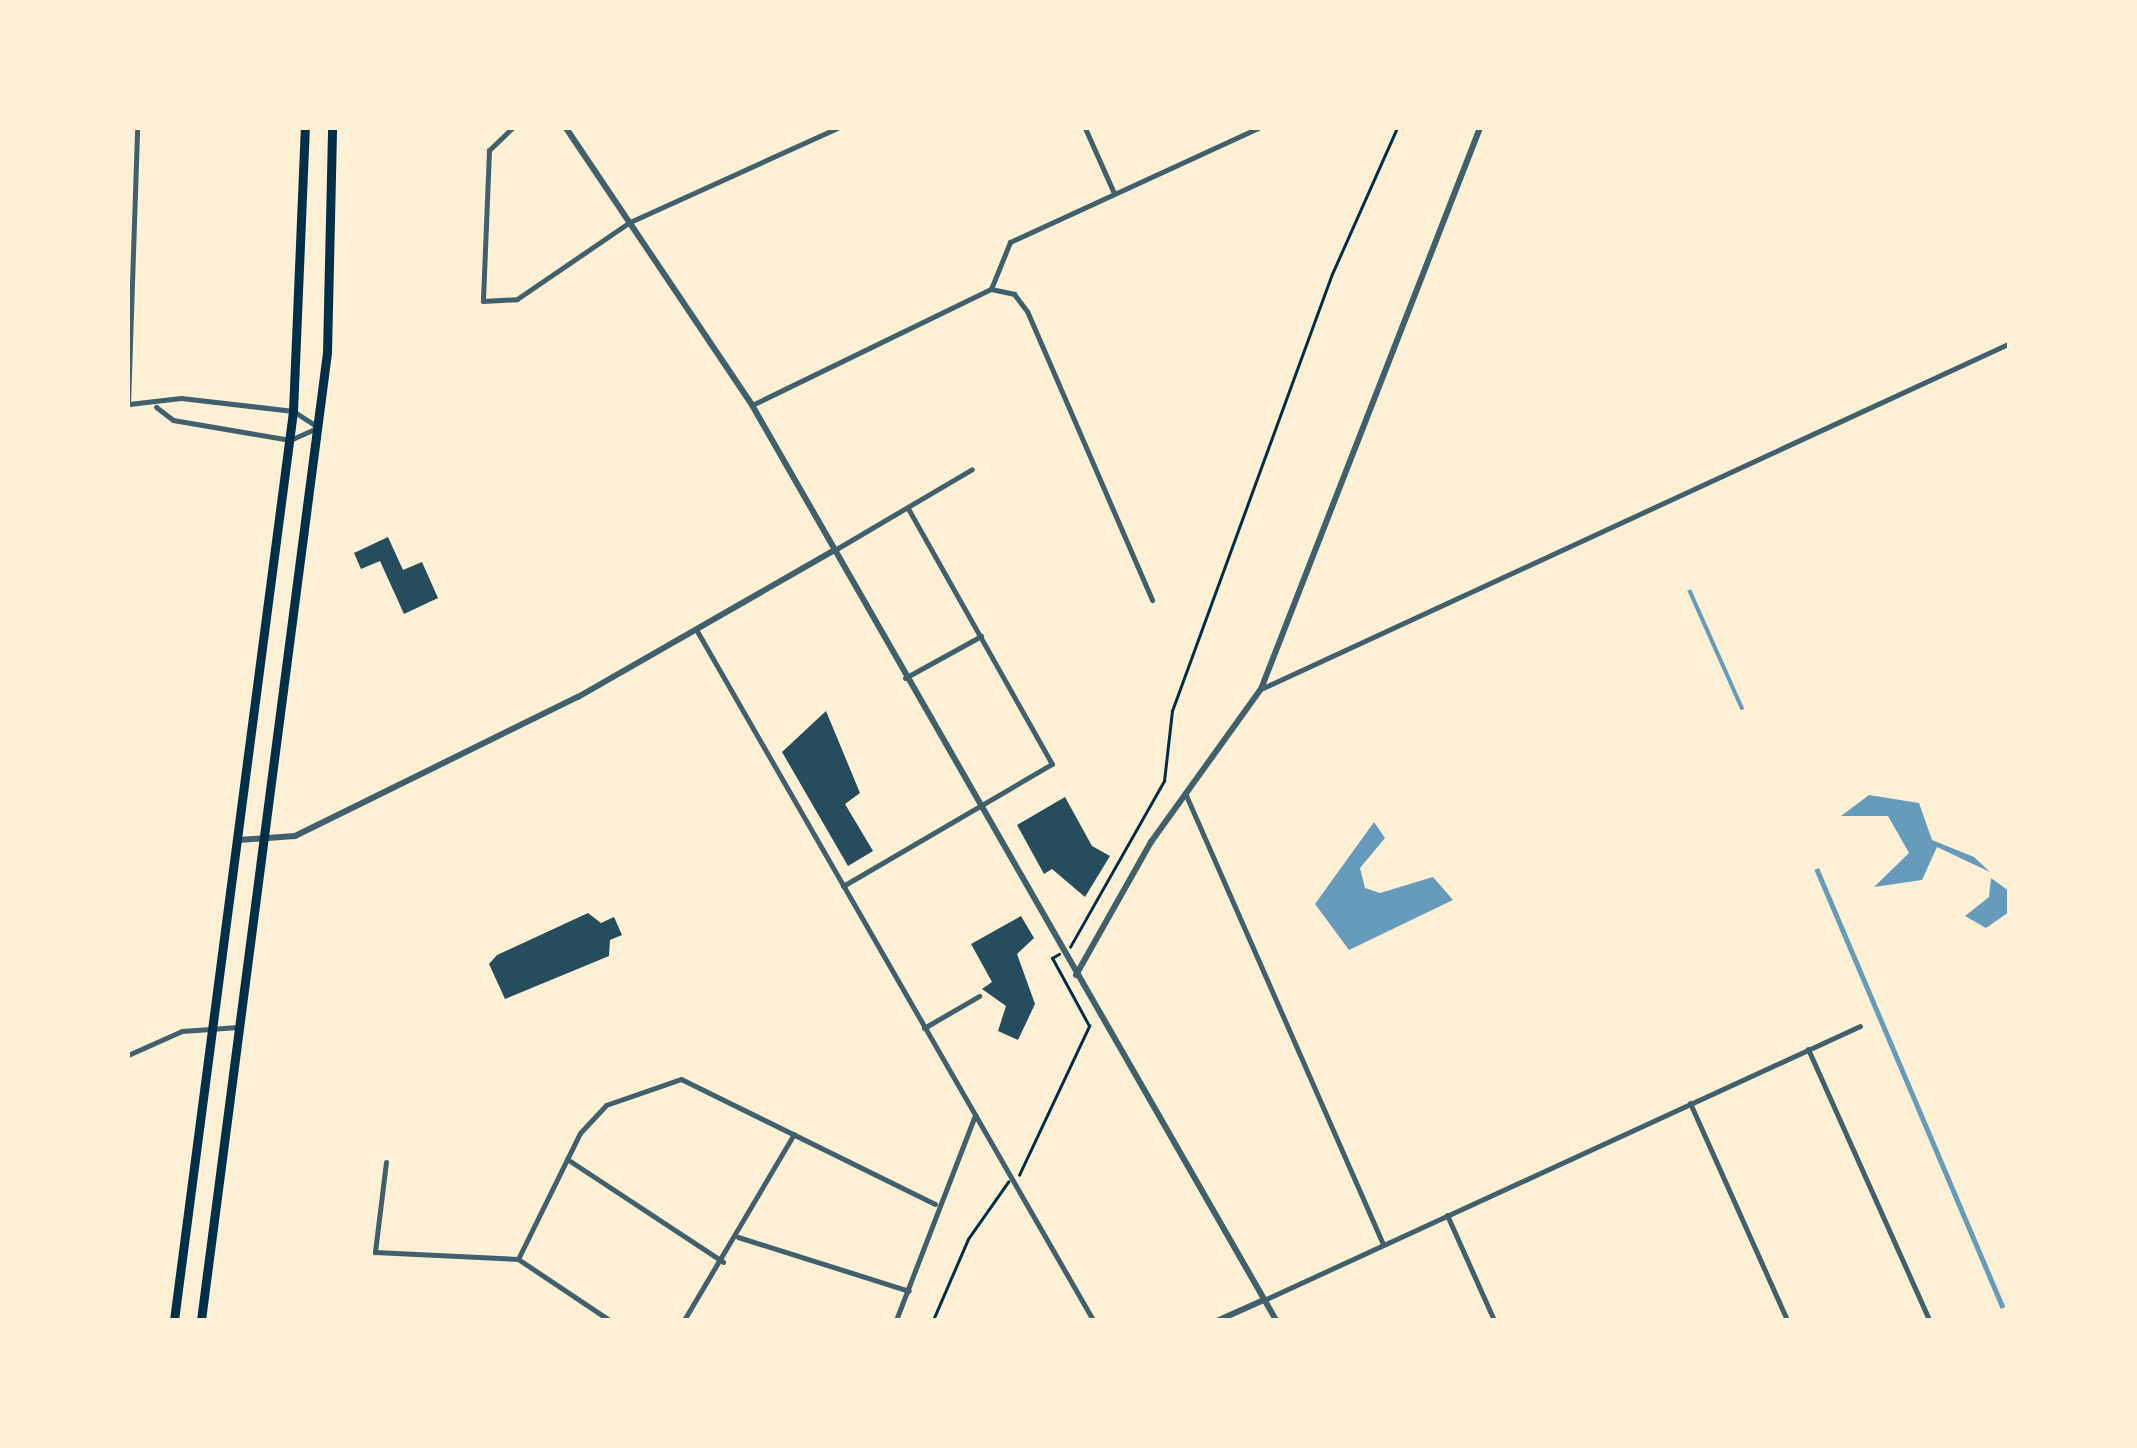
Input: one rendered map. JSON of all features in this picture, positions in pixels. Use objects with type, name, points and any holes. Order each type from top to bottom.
[{"type":"main road","points":[[174,1320],[294,411],[304,128]]},
{"type":"main road","points":[[201,1320],[238,1026],[268,840],[318,428],[332,128]]},
{"type":"street","points":[[137,128],[128,404],[156,408],[173,420],[290,440],[318,428]]},
{"type":"street","points":[[512,128],[489,150],[483,300],[517,299],[630,222],[837,128]]},
{"type":"street","points":[[566,128],[752,406],[1276,1320]]},
{"type":"street","points":[[1085,128],[1114,193]]},
{"type":"street","points":[[990,289],[1010,242],[1258,128]]},
{"type":"street","points":[[1076,975],[1186,793],[1261,688],[1480,128]]},
{"type":"street","points":[[752,406],[990,289],[1014,294],[1028,310],[1152,600]]},
{"type":"street","points":[[1261,688],[2010,343]]},
{"type":"street","points":[[156,408],[181,398],[294,411],[318,428]]},
{"type":"street","points":[[239,840],[268,840],[466,752],[697,631],[972,469]]},
{"type":"street","points":[[843,886],[1052,764],[908,508]]},
{"type":"street","points":[[697,631],[1093,1320]]},
{"type":"street","points":[[906,678],[981,636]]},
{"type":"street","points":[[1186,793],[1383,1245]]},
{"type":"street","points":[[924,1028],[980,996]]},
{"type":"street","points":[[128,1055],[182,1030],[238,1026]]},
{"type":"street","points":[[1219,1320],[1860,1026]]},
{"type":"street","points":[[1808,1048],[1929,1320]]},
{"type":"street","points":[[518,1259],[567,1159],[606,1105],[681,1079],[934,1204]]},
{"type":"street","points":[[1690,1103],[1786,1320]]},
{"type":"street","points":[[896,1320],[909,1292],[934,1204],[974,1115]]},
{"type":"street","points":[[684,1320],[723,1263],[794,1134]]},
{"type":"street","points":[[567,1159],[723,1263]]},
{"type":"street","points":[[386,1162],[375,1252],[518,1259],[609,1320]]},
{"type":"street","points":[[1446,1215],[1494,1320]]},
{"type":"street","points":[[738,1237],[909,1292]]},
{"type":"path","points":[[1073,944],[1164,781],[1172,711],[1332,274],[1397,128]]},
{"type":"path","points":[[933,1320],[968,1239],[1012,1180],[1024,1172],[1088,1026],[1052,958]]},
{"type":"water","points":[[1691,589],[1744,709],[1741,710],[1687,591]]},
{"type":"water","points":[[1869,795],[1919,803],[1932,840],[1974,857],[1990,872],[1937,847],[1922,880],[1874,887],[1909,853],[1888,816],[1841,816]]},
{"type":"water","points":[[1374,822],[1385,838],[1360,868],[1365,888],[1380,893],[1433,877],[1453,900],[1349,950],[1315,904]]},
{"type":"water","points":[[1819,868],[2005,1307],[2001,1309],[1814,870]]},
{"type":"water","points":[[1991,878],[2009,891],[2009,912],[1986,928],[1965,916],[1989,897]]},
{"type":"building","points":[[388,537],[403,570],[422,562],[438,598],[404,614],[380,561],[361,569],[354,553]]},
{"type":"building","points":[[826,711],[860,793],[845,804],[873,851],[848,866],[782,752]]},
{"type":"building","points":[[1065,797],[1092,846],[1110,856],[1085,897],[1052,869],[1044,874],[1017,825]]},
{"type":"building","points":[[588,913],[601,923],[614,917],[622,935],[610,940],[609,956],[505,999],[489,964],[497,955]]},
{"type":"building","points":[[1021,916],[1034,938],[1017,954],[1035,1004],[1018,1040],[998,1031],[1006,1006],[982,989],[992,982],[971,944]]}]
